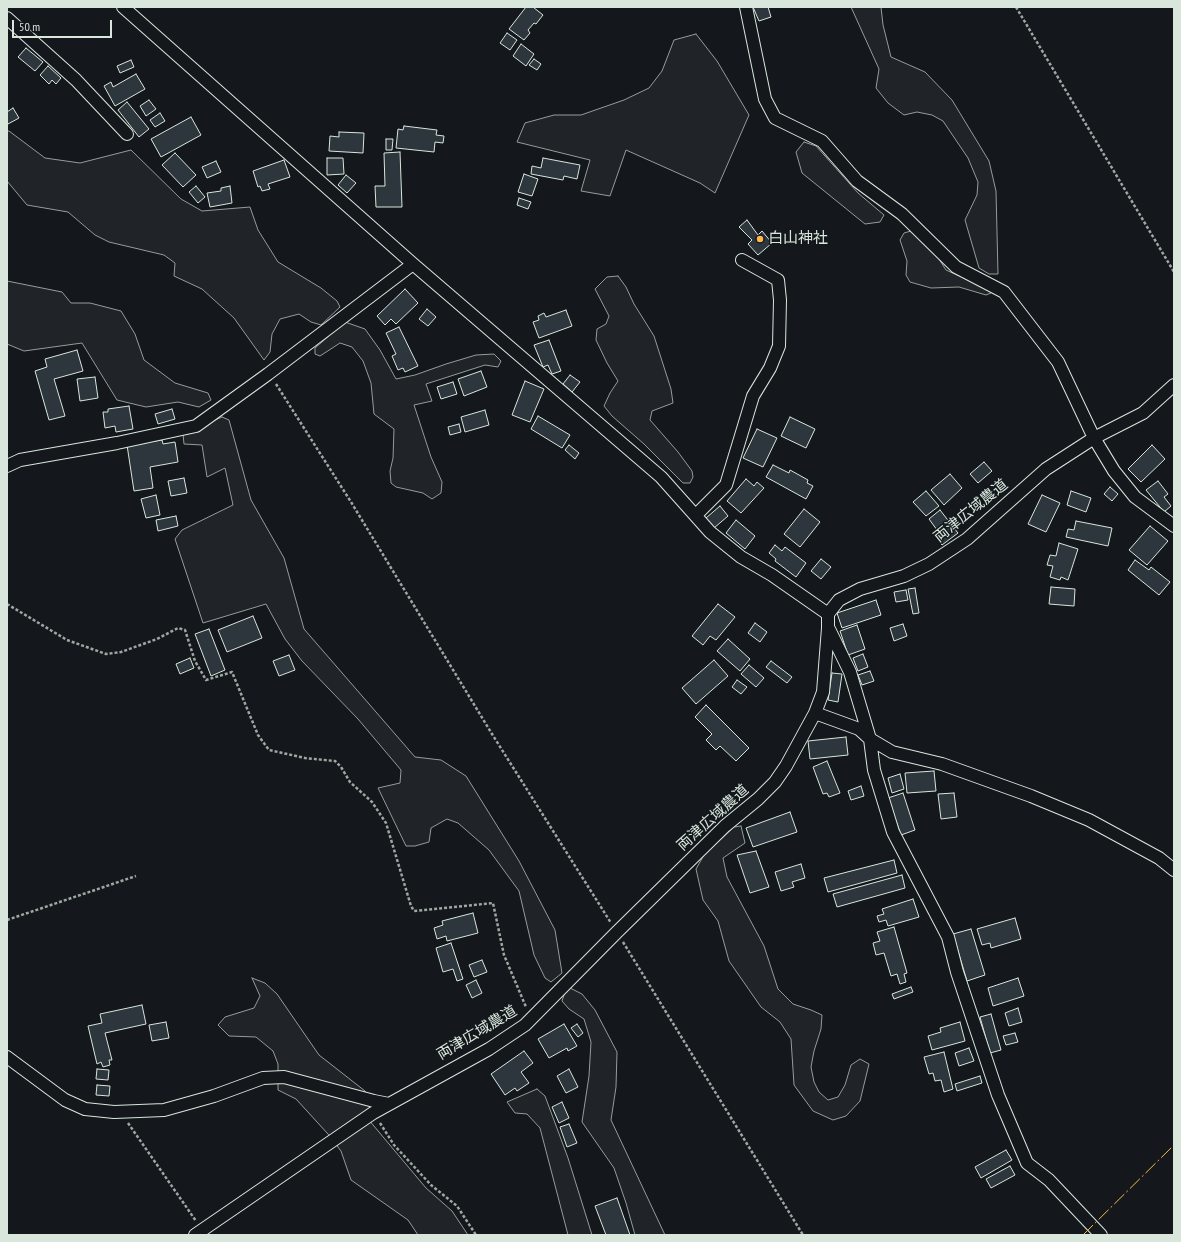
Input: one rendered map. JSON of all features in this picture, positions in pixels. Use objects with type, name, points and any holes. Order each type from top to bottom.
[{"type":"street","points":[[123,7],[413,264],[661,478],[710,532],[741,557],[828,614]]},
{"type":"street","points":[[746,7],[765,99],[775,118],[822,141],[857,181],[902,214],[956,267],[1004,292],[1058,362],[1094,438],[1114,471],[1135,497],[1174,526]]},
{"type":"street","points":[[7,18],[76,80],[127,134]]},
{"type":"street","points":[[696,515],[726,485],[753,396],[770,368],[779,346],[780,300],[778,280],[742,260]]},
{"type":"street","points":[[7,466],[20,460],[117,443],[196,426],[268,374],[413,264]]},
{"type":"street","name":"両津広域農道","points":[[199,1233],[373,1113],[489,1049],[525,1025],[724,826],[758,799],[775,782],[786,766],[816,713],[823,692],[828,614],[838,600],[860,589],[910,573],[929,564],[967,539],[1046,469],[1094,438],[1143,413],[1174,385]]},
{"type":"street","points":[[828,628],[850,672],[870,739],[874,770],[893,832],[948,937],[998,1095],[1027,1163],[1049,1180],[1101,1235]]},
{"type":"street","points":[[816,713],[859,729],[870,739],[892,752],[942,764],[1031,796],[1082,817],[1159,858],[1174,870]]},
{"type":"street","points":[[7,1057],[65,1100],[85,1109],[114,1112],[164,1110],[214,1096],[263,1078],[284,1077],[389,1104]]},
{"type":"path","points":[[1016,7],[1174,272]]},
{"type":"path","points":[[268,374],[274,381],[338,482],[492,734],[617,932],[803,1235]]},
{"type":"path","points":[[7,604],[67,640],[106,654],[121,652],[178,628],[185,630],[195,661],[206,680],[232,672],[258,735],[269,750],[305,758],[336,762],[341,767],[350,782],[372,802],[386,823],[411,906],[414,910],[493,903],[504,955],[531,1019]]},
{"type":"path","points":[[7,920],[136,876]]},
{"type":"path","points":[[114,1112],[126,1120],[199,1233]]},
{"type":"path","points":[[373,1113],[394,1145],[431,1185],[456,1206],[476,1235]]},
{"type":"shaded area","points":[[851,7],[881,7],[883,25],[891,57],[925,72],[952,100],[989,161],[996,191],[998,274],[989,274],[979,268],[965,220],[977,195],[978,182],[968,158],[943,121],[932,115],[917,112],[904,115],[888,103],[876,88],[879,69]]},
{"type":"shaded area","points":[[696,34],[717,61],[749,115],[715,193],[700,183],[626,150],[610,196],[581,191],[590,160],[517,142],[525,123],[554,115],[581,115],[624,100],[649,88],[662,71],[674,40]]},
{"type":"shaded area","points":[[7,131],[45,158],[80,163],[131,150],[181,199],[202,211],[250,207],[258,230],[278,262],[321,288],[337,301],[340,307],[321,325],[311,322],[299,314],[280,319],[272,334],[270,352],[264,360],[234,318],[202,289],[174,276],[175,263],[164,255],[109,242],[95,235],[68,212],[27,205],[7,181]]},
{"type":"shaded area","points":[[804,142],[816,146],[858,193],[884,215],[880,222],[865,224],[802,173],[796,152]]},
{"type":"shaded area","points":[[911,231],[928,242],[946,270],[990,290],[991,293],[986,295],[959,287],[931,288],[910,282],[906,275],[907,261],[900,240],[904,233]]},
{"type":"shaded area","points":[[618,276],[626,287],[634,304],[654,336],[671,389],[673,403],[652,411],[650,420],[678,452],[692,471],[693,477],[690,483],[683,483],[644,444],[612,416],[604,406],[618,381],[596,340],[597,329],[606,324],[609,316],[595,289],[607,277]]},
{"type":"shaded area","points":[[7,281],[62,292],[71,303],[90,303],[121,311],[135,334],[144,360],[175,383],[208,393],[211,400],[199,407],[178,402],[146,407],[117,400],[82,343],[24,351],[7,344]]},
{"type":"shaded area","points":[[345,322],[365,329],[380,350],[396,379],[415,375],[476,355],[494,354],[501,361],[498,367],[485,365],[426,384],[432,401],[414,405],[431,457],[442,482],[441,493],[432,499],[423,493],[396,487],[391,483],[390,471],[393,458],[394,429],[374,414],[371,383],[363,361],[352,347],[340,343],[320,356],[315,354],[315,348]]},
{"type":"shaded area","points":[[222,417],[229,420],[251,500],[284,558],[304,629],[415,757],[441,760],[466,776],[519,861],[555,930],[562,973],[551,982],[545,978],[534,955],[519,891],[489,850],[458,823],[447,819],[431,828],[429,842],[415,846],[406,846],[378,788],[400,783],[401,770],[358,719],[302,661],[285,639],[266,604],[203,623],[175,539],[182,530],[233,505],[225,468],[207,477],[202,445],[184,444],[183,434]]},
{"type":"shaded area","points":[[741,826],[745,843],[723,858],[727,877],[764,946],[778,989],[793,1004],[822,1015],[821,1029],[811,1067],[814,1082],[819,1092],[828,1100],[838,1097],[845,1085],[851,1065],[860,1059],[869,1064],[860,1101],[846,1116],[833,1120],[813,1111],[794,1085],[791,1039],[780,1022],[761,1007],[729,961],[718,921],[703,900],[696,869],[704,855],[734,827]]},
{"type":"shaded area","points":[[252,978],[265,983],[277,994],[319,1055],[365,1091],[373,1107],[363,1113],[426,1188],[452,1211],[468,1235],[418,1235],[408,1220],[351,1180],[341,1151],[328,1134],[296,1099],[278,1090],[278,1064],[273,1051],[256,1037],[229,1036],[218,1025],[225,1017],[254,1008],[260,996]]},
{"type":"shaded area","points":[[570,988],[582,994],[595,1010],[617,1052],[616,1087],[611,1120],[665,1235],[635,1235],[614,1168],[582,1122],[589,1076],[591,1042],[584,1019],[569,1009],[562,1001],[565,992]]},
{"type":"shaded area","points":[[537,1089],[545,1096],[568,1158],[592,1235],[568,1235],[540,1128],[527,1114],[515,1113],[507,1102]]},
{"type":"building","points":[[526,7],[533,7],[543,15],[536,24],[534,23],[528,30],[530,33],[524,40],[509,29]]},
{"type":"building","points":[[753,7],[768,7],[771,17],[759,21]]},
{"type":"building","points":[[507,33],[517,40],[510,50],[500,43]]},
{"type":"building","points":[[521,44],[534,54],[526,66],[513,56]]},
{"type":"building","points":[[26,48],[43,62],[35,71],[18,57]]},
{"type":"building","points":[[534,59],[541,64],[537,70],[529,65]]},
{"type":"building","points":[[131,60],[134,67],[120,73],[117,66]]},
{"type":"building","points":[[48,66],[61,78],[56,84],[52,80],[49,84],[40,75]]},
{"type":"building","points":[[136,74],[145,89],[115,106],[104,86],[111,82],[113,87]]},
{"type":"building","points":[[149,100],[156,109],[146,116],[140,106]]},
{"type":"building","points":[[127,102],[149,129],[139,137],[118,110]]},
{"type":"building","points":[[13,108],[19,118],[8,124],[7,112]]},
{"type":"building","points":[[160,113],[165,121],[155,127],[150,120]]},
{"type":"building","points":[[191,117],[201,135],[161,157],[151,139]]},
{"type":"building","points":[[404,126],[437,130],[436,135],[444,136],[443,143],[435,142],[434,152],[396,148],[398,129],[403,130]]},
{"type":"building","points":[[339,132],[364,133],[363,153],[329,151],[330,136],[339,137]]},
{"type":"building","points":[[386,139],[393,139],[392,150],[386,150]]},
{"type":"building","points":[[400,152],[402,207],[376,207],[375,186],[385,186],[384,153]]},
{"type":"building","points":[[175,153],[196,175],[183,187],[162,165]]},
{"type":"building","points":[[327,158],[343,158],[344,174],[327,175]]},
{"type":"building","points":[[543,158],[580,165],[577,179],[564,176],[563,180],[531,174],[532,166],[541,168]]},
{"type":"building","points":[[284,160],[290,177],[268,184],[270,189],[262,191],[260,186],[258,187],[253,171]]},
{"type":"building","points":[[216,161],[221,172],[207,178],[202,167]]},
{"type":"building","points":[[524,174],[538,179],[532,196],[518,192]]},
{"type":"building","points":[[346,175],[356,183],[347,193],[338,185]]},
{"type":"building","points":[[196,186],[205,197],[198,203],[189,192]]},
{"type":"building","points":[[230,186],[232,203],[210,207],[207,193],[221,191],[221,188]]},
{"type":"building","points":[[519,198],[531,202],[528,209],[517,205]]},
{"type":"building","name":"白山神社","points":[[747,220],[758,235],[762,231],[772,243],[758,255],[748,244],[752,240],[739,227]]},
{"type":"building","points":[[405,289],[418,303],[396,324],[391,319],[385,325],[377,316]]},
{"type":"building","points":[[427,309],[436,317],[428,326],[419,319]]},
{"type":"building","points":[[566,310],[572,326],[539,338],[533,322],[539,320],[538,316],[544,313],[546,317]]},
{"type":"building","points":[[399,327],[418,366],[405,372],[403,368],[398,370],[392,356],[396,354],[386,333]]},
{"type":"building","points":[[549,340],[561,371],[552,374],[548,365],[543,367],[534,345]]},
{"type":"building","points":[[77,350],[83,371],[54,379],[65,416],[49,420],[35,371],[47,367],[45,359]]},
{"type":"building","points":[[481,371],[487,387],[464,396],[458,379]]},
{"type":"building","points":[[570,375],[580,382],[572,392],[563,384]]},
{"type":"building","points":[[95,377],[98,398],[80,401],[77,379]]},
{"type":"building","points":[[525,381],[544,389],[530,422],[512,415]]},
{"type":"building","points":[[453,382],[457,394],[441,399],[437,387]]},
{"type":"building","points":[[129,406],[133,429],[116,432],[115,426],[105,428],[103,412],[108,412],[108,409]]},
{"type":"building","points":[[172,409],[175,419],[158,424],[155,414]]},
{"type":"building","points":[[485,410],[489,425],[465,432],[461,417]]},
{"type":"building","points":[[538,416],[570,435],[562,448],[531,429]]},
{"type":"building","points":[[790,417],[815,429],[806,448],[781,436]]},
{"type":"building","points":[[459,424],[461,432],[450,435],[448,427]]},
{"type":"building","points":[[757,429],[777,438],[763,467],[743,458]]},
{"type":"building","points":[[162,440],[163,444],[175,442],[178,462],[150,467],[153,488],[134,491],[127,445]]},
{"type":"building","points":[[569,445],[579,453],[575,459],[565,450]]},
{"type":"building","points":[[1152,445],[1165,459],[1141,482],[1128,469]]},
{"type":"building","points":[[984,462],[992,471],[978,483],[970,474]]},
{"type":"building","points":[[773,465],[789,473],[790,470],[808,480],[807,483],[813,486],[806,499],[766,477]]},
{"type":"building","points":[[950,474],[962,488],[944,505],[931,490]]},
{"type":"building","points":[[184,478],[187,493],[171,496],[168,481]]},
{"type":"building","points":[[746,479],[754,486],[757,482],[764,488],[741,513],[727,501]]},
{"type":"building","points":[[1158,481],[1168,494],[1164,497],[1171,506],[1164,512],[1146,490]]},
{"type":"building","points":[[1110,487],[1118,494],[1112,501],[1104,494]]},
{"type":"building","points":[[926,491],[939,506],[926,516],[913,502]]},
{"type":"building","points":[[1071,491],[1091,498],[1086,512],[1067,505]]},
{"type":"building","points":[[156,495],[160,515],[146,518],[141,499]]},
{"type":"building","points":[[1042,495],[1060,503],[1046,532],[1028,524]]},
{"type":"building","points":[[720,506],[728,516],[714,528],[706,518]]},
{"type":"building","points":[[804,509],[820,522],[800,547],[784,534]]},
{"type":"building","points":[[940,510],[958,533],[942,545],[933,532],[937,530],[929,519]]},
{"type":"building","points":[[176,516],[178,526],[158,531],[156,520]]},
{"type":"building","points":[[736,520],[755,536],[745,549],[726,533]]},
{"type":"building","points":[[1076,521],[1112,528],[1108,546],[1066,537],[1068,529],[1074,530]]},
{"type":"building","points":[[1150,526],[1168,541],[1147,565],[1129,550]]},
{"type":"building","points":[[1059,543],[1078,549],[1068,580],[1061,577],[1060,580],[1050,577],[1053,566],[1047,565],[1050,555],[1056,556]]},
{"type":"building","points":[[775,545],[782,551],[785,547],[806,563],[796,577],[775,561],[776,559],[769,553]]},
{"type":"building","points":[[821,559],[831,567],[821,579],[811,571]]},
{"type":"building","points":[[1135,560],[1149,570],[1151,567],[1170,582],[1159,595],[1128,570]]},
{"type":"building","points":[[1051,587],[1075,589],[1074,606],[1049,604]]},
{"type":"building","points":[[915,588],[919,613],[913,614],[908,589]]},
{"type":"building","points":[[906,590],[908,600],[896,602],[894,592]]},
{"type":"building","points":[[876,600],[881,615],[842,628],[837,613]]},
{"type":"building","points":[[718,604],[735,617],[716,640],[710,636],[703,645],[692,636]]},
{"type":"building","points":[[253,616],[262,638],[227,652],[218,630]]},
{"type":"building","points":[[755,623],[767,632],[760,642],[748,633]]},
{"type":"building","points":[[903,624],[907,636],[894,641],[890,628]]},
{"type":"building","points":[[857,625],[865,649],[848,655],[840,631]]},
{"type":"building","points":[[209,629],[225,670],[211,676],[195,634]]},
{"type":"building","points":[[728,639],[750,659],[740,671],[717,651]]},
{"type":"building","points":[[863,654],[868,667],[858,671],[853,658]]},
{"type":"building","points":[[289,655],[295,670],[279,676],[273,661]]},
{"type":"building","points":[[190,658],[194,668],[180,674],[176,664]]},
{"type":"building","points":[[714,660],[728,676],[696,704],[682,688]]},
{"type":"building","points":[[771,661],[792,677],[787,683],[766,667]]},
{"type":"building","points":[[749,665],[764,678],[756,687],[741,674]]},
{"type":"building","points":[[870,671],[874,681],[862,685],[858,675]]},
{"type":"building","points":[[832,673],[842,674],[838,702],[828,700]]},
{"type":"building","points":[[737,680],[747,687],[741,694],[732,687]]},
{"type":"building","points":[[706,705],[749,748],[736,761],[720,746],[716,750],[706,740],[712,734],[695,717]]},
{"type":"building","points":[[846,737],[848,755],[810,759],[808,741]]},
{"type":"building","points":[[827,761],[840,793],[829,797],[827,793],[823,794],[813,767]]},
{"type":"building","points":[[934,771],[936,791],[907,793],[905,773]]},
{"type":"building","points":[[900,774],[904,789],[892,793],[888,778]]},
{"type":"building","points":[[861,786],[864,796],[851,800],[848,791]]},
{"type":"building","points":[[903,793],[915,830],[901,835],[888,798]]},
{"type":"building","points":[[954,793],[957,817],[941,819],[938,794]]},
{"type":"building","points":[[790,812],[797,832],[753,847],[746,828]]},
{"type":"building","points":[[756,851],[769,887],[750,893],[737,855]]},
{"type":"building","points":[[894,860],[897,873],[828,892],[824,878]]},
{"type":"building","points":[[801,864],[805,878],[792,882],[794,887],[781,891],[775,872]]},
{"type":"building","points":[[902,875],[905,888],[837,907],[833,894]]},
{"type":"building","points":[[913,899],[919,917],[888,926],[886,920],[879,922],[877,916],[884,914],[882,909]]},
{"type":"building","points":[[473,913],[478,933],[447,941],[446,936],[437,939],[434,928],[443,925],[442,921]]},
{"type":"building","points":[[1015,918],[1021,939],[991,948],[990,943],[982,945],[977,929]]},
{"type":"building","points":[[894,927],[907,973],[904,974],[906,982],[900,984],[897,974],[891,976],[884,953],[876,955],[873,943],[880,941],[877,932]]},
{"type":"building","points":[[971,929],[985,975],[967,981],[953,934]]},
{"type":"building","points":[[451,943],[463,979],[457,981],[453,969],[443,972],[436,948]]},
{"type":"building","points":[[482,960],[487,972],[474,977],[469,965]]},
{"type":"building","points":[[1018,978],[1024,996],[993,1006],[988,988]]},
{"type":"building","points":[[476,980],[482,993],[472,998],[466,985]]},
{"type":"building","points":[[911,987],[913,992],[894,999],[892,994]]},
{"type":"building","points":[[142,1005],[146,1024],[105,1033],[112,1060],[109,1060],[110,1065],[103,1067],[101,1062],[97,1064],[88,1026],[102,1023],[100,1014]]},
{"type":"building","points":[[1018,1008],[1022,1022],[1009,1026],[1005,1013]]},
{"type":"building","points":[[991,1014],[1001,1050],[990,1053],[980,1017]]},
{"type":"building","points":[[166,1022],[169,1038],[152,1041],[149,1025]]},
{"type":"building","points":[[960,1022],[965,1041],[932,1050],[928,1036],[941,1032],[940,1028]]},
{"type":"building","points":[[564,1024],[577,1046],[568,1051],[567,1048],[549,1058],[538,1039]]},
{"type":"building","points":[[577,1024],[583,1033],[578,1037],[571,1028]]},
{"type":"building","points":[[1015,1033],[1018,1042],[1006,1045],[1003,1036]]},
{"type":"building","points":[[969,1048],[974,1061],[959,1066],[955,1053]]},
{"type":"building","points":[[524,1051],[533,1063],[521,1072],[529,1083],[517,1091],[515,1088],[505,1095],[491,1074]]},
{"type":"building","points":[[944,1052],[953,1089],[944,1092],[941,1080],[935,1081],[933,1073],[929,1074],[924,1057]]},
{"type":"building","points":[[97,1069],[109,1070],[108,1080],[96,1079]]},
{"type":"building","points":[[569,1069],[578,1087],[566,1093],[557,1076]]},
{"type":"building","points":[[980,1076],[982,1083],[957,1091],[955,1084]]},
{"type":"building","points":[[97,1085],[110,1086],[109,1096],[96,1095]]},
{"type":"building","points":[[562,1102],[569,1118],[559,1123],[552,1107]]},
{"type":"building","points":[[569,1124],[577,1143],[567,1147],[560,1127]]},
{"type":"building","points":[[1006,1150],[1012,1160],[981,1178],[975,1167]]},
{"type":"building","points":[[1010,1166],[1015,1175],[991,1188],[986,1179]]},
{"type":"building","points":[[617,1198],[630,1235],[606,1235],[595,1206]]},
{"type":"power","points":[[1083,1235],[1174,1145]]},
{"type":"place","name":"白山神社","points":[[760,239]]}]
